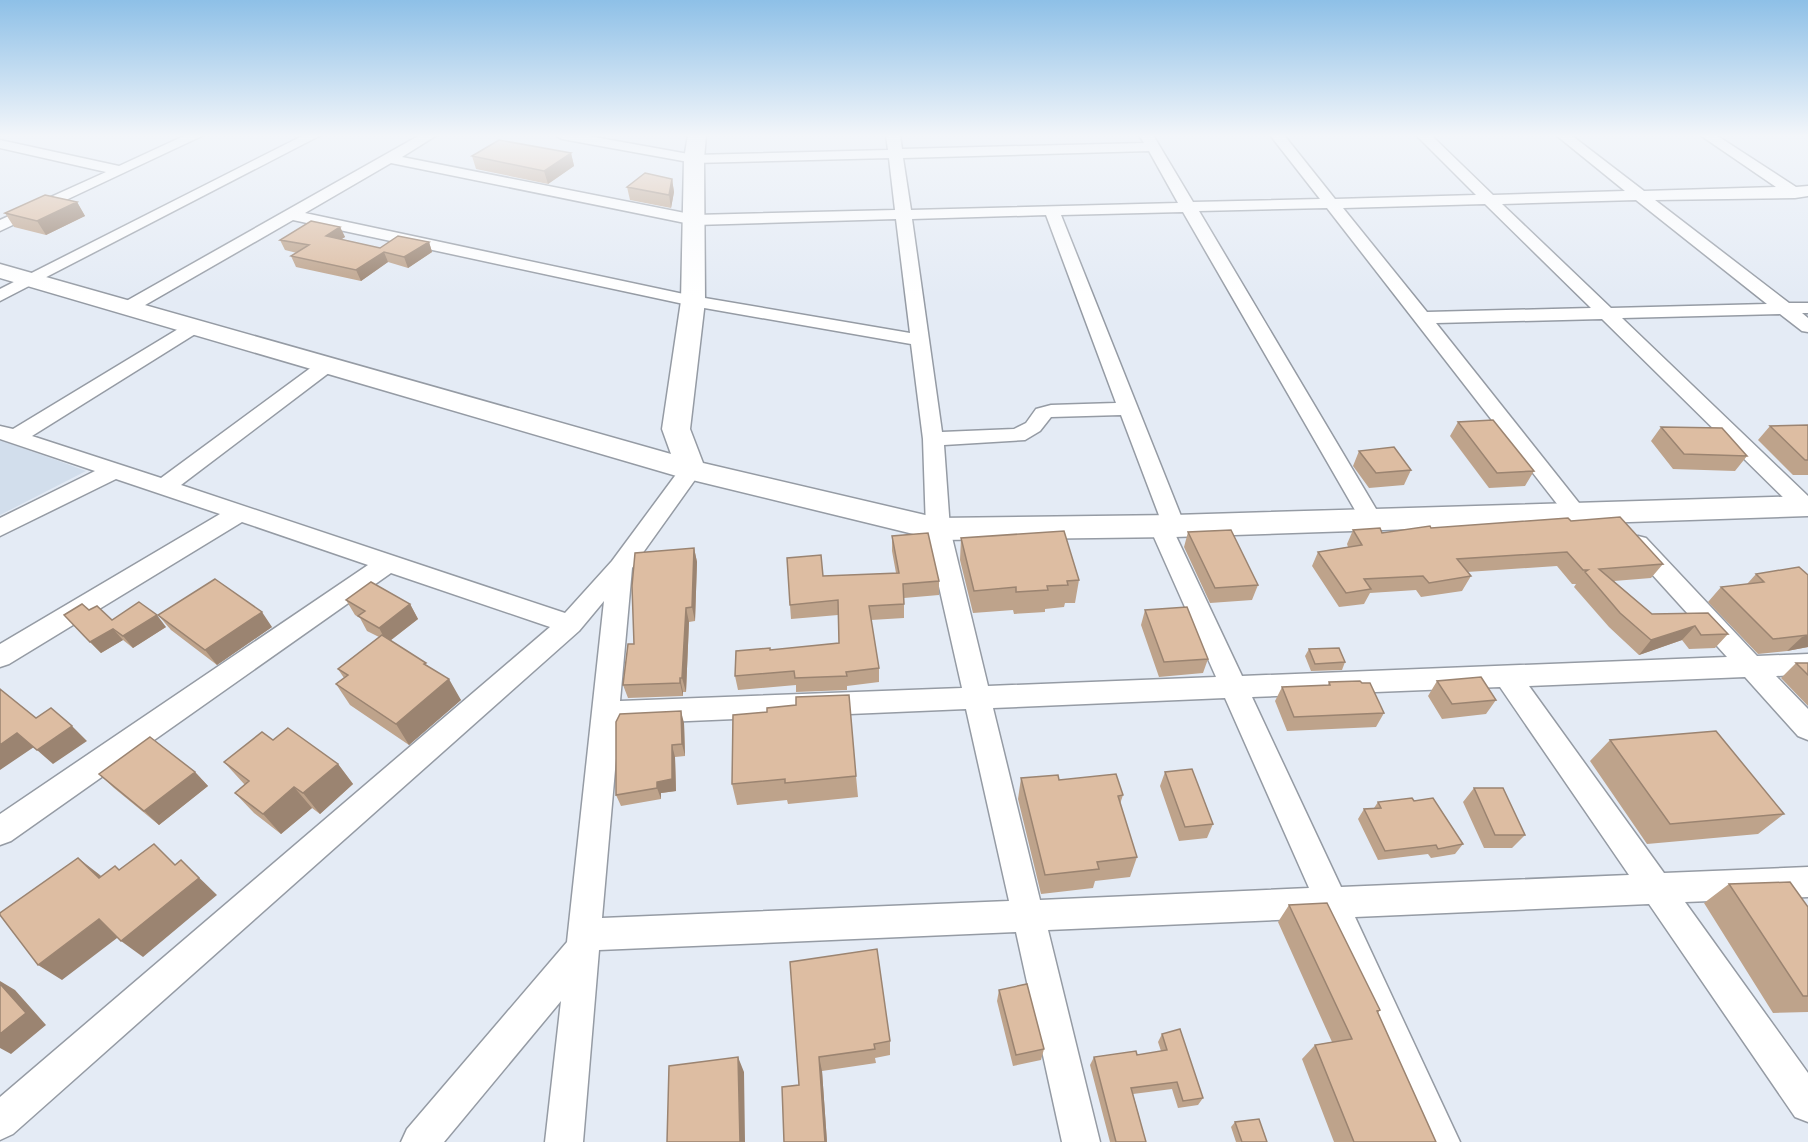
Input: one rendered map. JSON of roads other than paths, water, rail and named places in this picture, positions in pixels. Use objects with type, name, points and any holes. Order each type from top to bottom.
[{"type":"main road","points":[[691,470],[676,429],[693,301],[694,188]]},
{"type":"main road","points":[[0,271],[691,470],[938,529],[1167,526],[1807,506]]},
{"type":"street","points":[[0,226],[80,188]]},
{"type":"street","points":[[0,296],[210,188]]},
{"type":"street","points":[[127,308],[334,188]]},
{"type":"street","points":[[538,188],[695,220],[1800,191],[1808,201]]},
{"type":"street","points":[[900,188],[933,439],[938,529],[1081,1142]]},
{"type":"street","points":[[1178,188],[1371,519]]},
{"type":"street","points":[[1319,188],[1576,513]]},
{"type":"street","points":[[1478,188],[1807,506]]},
{"type":"street","points":[[1631,188],[1808,327]]},
{"type":"street","points":[[1052,211],[1129,409],[1167,526],[1233,688],[1441,1142]]},
{"type":"street","points":[[289,214],[693,301],[921,340]]},
{"type":"street","points":[[1422,318],[1808,308]]},
{"type":"street","points":[[8,434],[194,327]]},
{"type":"street","points":[[164,487],[327,365]]},
{"type":"street","points":[[933,439],[1018,435],[1034,427],[1043,413],[1051,411],[1129,409]]},
{"type":"street","points":[[8,434],[570,624]]},
{"type":"street","points":[[0,528],[115,470]]},
{"type":"street","points":[[0,1121],[570,624],[620,567],[691,470]]},
{"type":"street","points":[[1607,512],[1808,728]]},
{"type":"street","points":[[0,657],[240,513]]},
{"type":"street","points":[[0,831],[388,563]]},
{"type":"street","points":[[564,1142],[620,567]]},
{"type":"street","points":[[605,713],[1808,664]]},
{"type":"street","points":[[1507,676],[1808,1104]]},
{"type":"street","points":[[420,1142],[583,943],[1029,915],[1808,882]]}]
